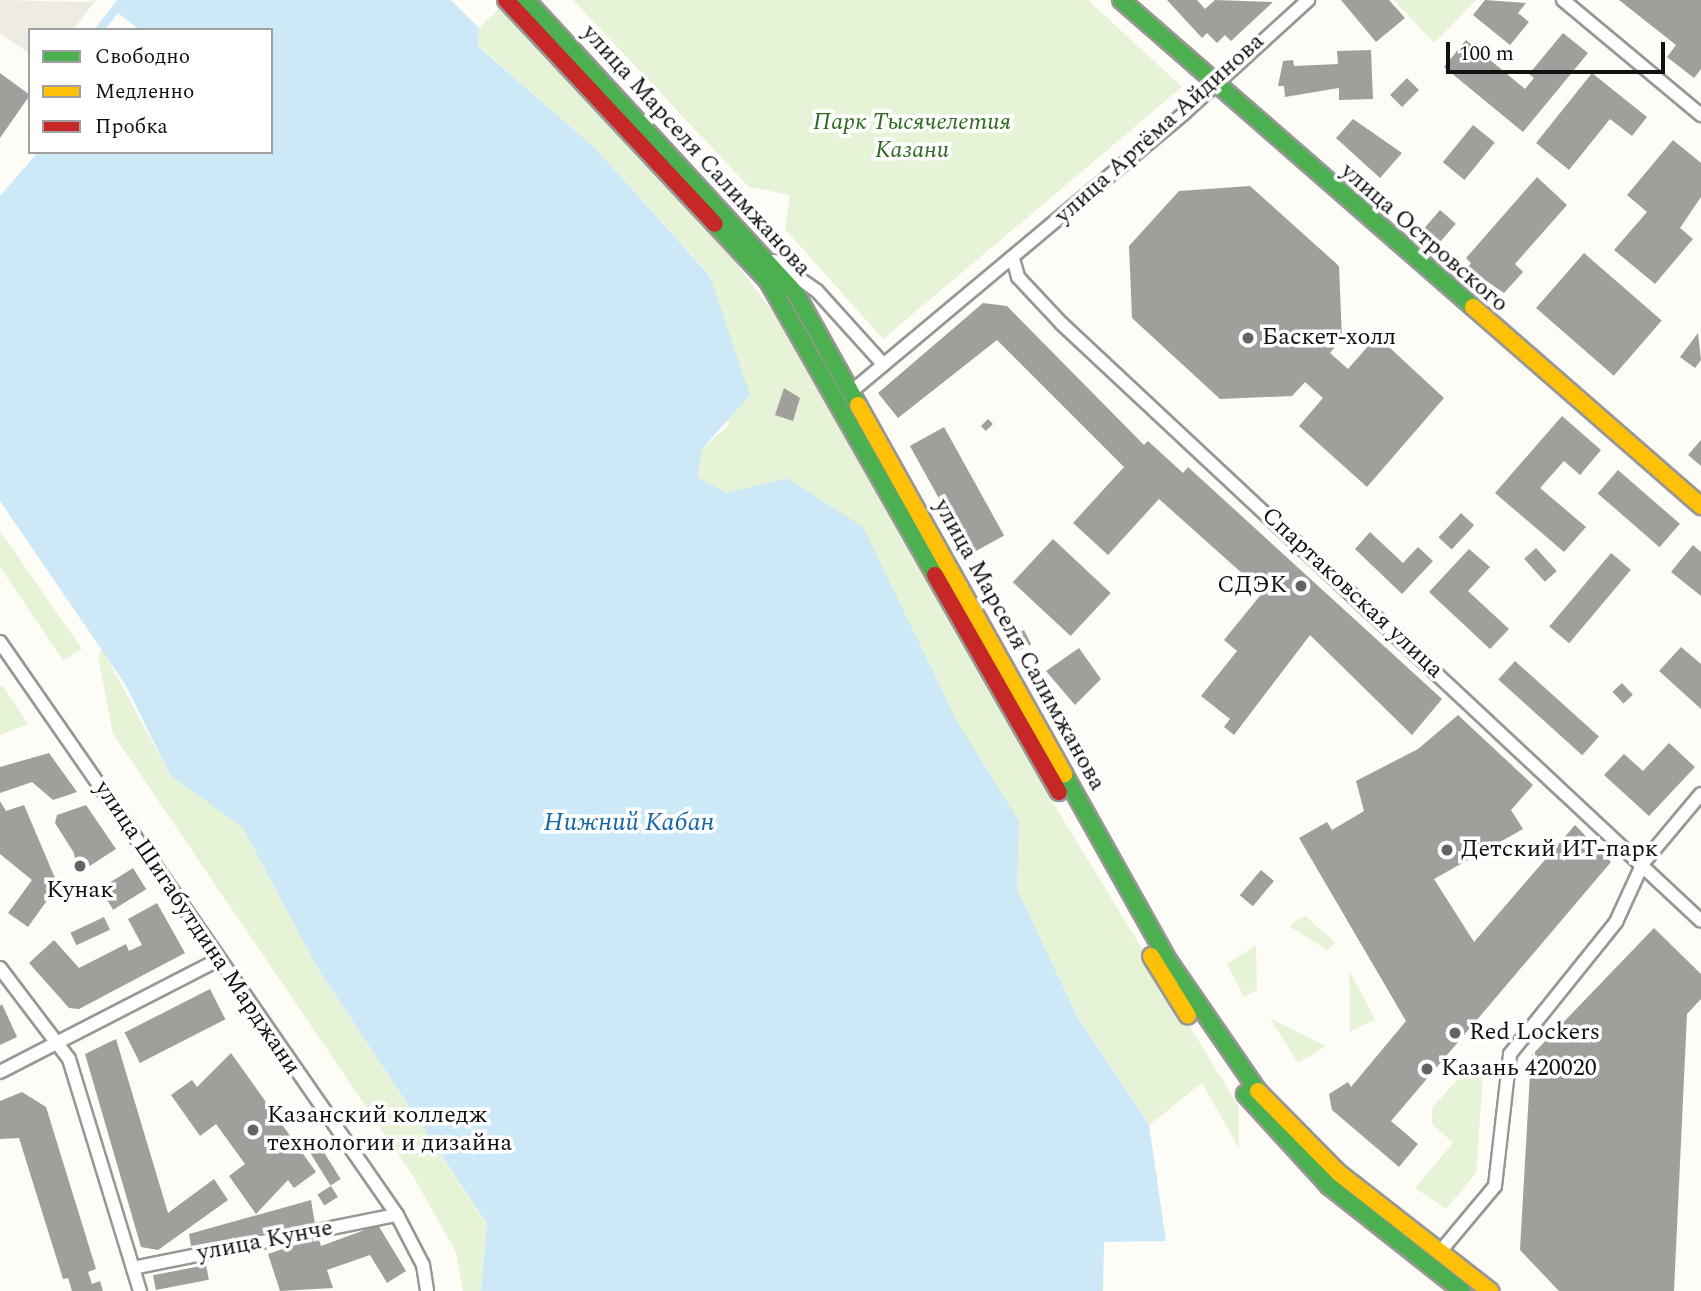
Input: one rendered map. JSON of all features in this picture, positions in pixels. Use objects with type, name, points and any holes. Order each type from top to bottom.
[{"type":"main road","points":[[506,0],[768,281],[1168,988],[1225,1068],[1304,1163],[1462,1291]]},
{"type":"main road","name":"улица Марселя Салимжанова","points":[[526,0],[765,254],[796,294],[1200,1011],[1300,1138],[1490,1291]]},
{"type":"main road","name":"улица Островского","points":[[1121,0],[1701,506]]},
{"type":"street","name":"улица Артёма Айдинова","points":[[852,391],[882,363],[1013,259],[1308,0]]},
{"type":"street","points":[[1563,0],[1701,115]]},
{"type":"street","points":[[765,254],[817,290],[882,363]]},
{"type":"street","name":"Спартаковская улица","points":[[1013,259],[1018,277],[1062,324],[1643,863],[1701,921]]},
{"type":"street","name":"улица Шигабутдина Марджани","points":[[0,642],[216,961],[397,1215],[423,1265],[427,1291]]},
{"type":"street","points":[[1439,1252],[1495,1186],[1510,1054],[1616,922],[1643,863],[1701,794]]},
{"type":"street","points":[[0,1072],[216,961]]},
{"type":"street","points":[[0,968],[61,1042],[140,1291]]},
{"type":"street","name":"улица Кунче","points":[[133,1268],[397,1215]]},
{"type":"green space","name":"Парк Тысячелетия Казани","points":[[573,0],[1088,0],[1182,87],[883,339],[785,229],[790,195],[749,187]]},
{"type":"green space","points":[[1394,0],[1476,0],[1434,43]]},
{"type":"green space","points":[[501,7],[699,213],[815,369],[1058,811],[1239,1107],[1239,1148],[1202,1083],[1149,1125],[1079,1020],[1017,889],[1019,821],[787,478],[726,494],[698,477],[702,449],[729,425],[711,276],[595,148],[478,45],[479,28]]},
{"type":"green space","points":[[0,531],[82,649],[63,660],[0,567]]},
{"type":"green space","points":[[102,649],[170,775],[243,828],[318,969],[487,1225],[481,1291],[463,1291],[456,1252],[413,1176],[113,734],[98,656]]},
{"type":"green space","points":[[2,685],[28,724],[0,735],[0,686]]},
{"type":"green space","points":[[1305,916],[1336,943],[1327,950],[1289,926]]},
{"type":"green space","points":[[1256,945],[1257,990],[1244,997],[1227,964]]},
{"type":"green space","points":[[1349,970],[1375,1019],[1350,1032]]},
{"type":"green space","points":[[1270,1018],[1326,1046],[1298,1063]]},
{"type":"green space","points":[[1477,1074],[1483,1078],[1476,1173],[1446,1209],[1415,1188],[1453,1143],[1432,1124],[1432,1108],[1456,1081]]},
{"type":"shaded area","points":[[0,0],[96,0],[75,28],[28,28],[28,53],[0,33]]},
{"type":"water","name":"Нижний Кабан","points":[[117,0],[451,0],[479,28],[478,46],[595,148],[710,276],[750,395],[702,449],[698,477],[726,493],[787,478],[863,527],[958,723],[1019,821],[1017,889],[1079,1020],[1149,1125],[1166,1241],[1104,1242],[1103,1291],[481,1291],[487,1224],[318,969],[243,828],[170,775],[125,684],[0,501],[0,196],[36,154],[273,154],[273,28],[137,28],[118,13],[107,28],[96,28]]},
{"type":"building","points":[[1167,0],[1197,0],[1205,9],[1215,0],[1273,2],[1231,41],[1225,35],[1217,43],[1207,33],[1202,38]]},
{"type":"building","points":[[1341,0],[1389,0],[1405,18],[1376,42]]},
{"type":"building","points":[[1485,0],[1526,3],[1518,13],[1529,22],[1510,45],[1473,15]]},
{"type":"building","points":[[1619,0],[1701,0],[1701,69],[1694,78],[1667,57],[1676,45]]},
{"type":"building","points":[[1563,33],[1588,53],[1523,132],[1444,67],[1466,40],[1525,89],[1534,78],[1529,74]]},
{"type":"building","points":[[1371,50],[1373,99],[1339,100],[1339,88],[1285,97],[1284,86],[1278,86],[1283,61],[1293,60],[1294,66],[1338,64],[1337,51]]},
{"type":"building","points":[[0,73],[28,94],[28,98],[0,138]]},
{"type":"building","points":[[1592,73],[1647,117],[1632,136],[1610,119],[1569,170],[1536,143]]},
{"type":"building","points":[[1407,78],[1419,90],[1402,107],[1390,95]]},
{"type":"building","points":[[1353,119],[1402,153],[1380,178],[1336,138]]},
{"type":"building","points":[[1473,125],[1495,143],[1465,180],[1443,162]]},
{"type":"building","points":[[1673,140],[1701,163],[1701,197],[1680,228],[1693,239],[1655,284],[1614,250],[1647,212],[1627,195]]},
{"type":"building","points":[[1537,177],[1567,205],[1515,264],[1523,272],[1504,293],[1467,268],[1471,263],[1466,258]]},
{"type":"building","name":"Баскет-холл","points":[[1250,186],[1339,266],[1342,339],[1330,353],[1348,369],[1377,336],[1444,398],[1367,487],[1299,426],[1323,398],[1305,382],[1292,396],[1220,399],[1132,318],[1129,246],[1179,191]]},
{"type":"building","points":[[1440,210],[1456,224],[1437,245],[1422,231]]},
{"type":"building","points":[[1584,253],[1662,321],[1614,376],[1536,308]]},
{"type":"building","points":[[983,303],[1007,306],[1144,445],[1148,441],[1183,473],[1188,467],[1442,699],[1412,735],[1310,635],[1234,735],[1224,727],[1230,719],[1201,696],[1237,651],[1224,640],[1263,592],[1159,499],[1108,555],[1073,523],[1124,467],[997,340],[898,418],[878,393]]},
{"type":"building","points":[[1698,333],[1701,360],[1695,368],[1680,357]]},
{"type":"building","points":[[784,388],[800,398],[793,421],[775,415]]},
{"type":"building","points":[[1562,416],[1601,450],[1580,475],[1564,461],[1540,488],[1586,527],[1564,552],[1495,493]]},
{"type":"building","points":[[988,419],[993,424],[986,431],[981,426]]},
{"type":"building","points":[[944,427],[1004,535],[970,554],[910,446]]},
{"type":"building","points":[[1701,440],[1701,466],[1688,455]]},
{"type":"building","points":[[1618,470],[1680,524],[1660,547],[1598,493]]},
{"type":"building","points":[[1461,513],[1474,525],[1452,549],[1438,537]]},
{"type":"building","points":[[1370,532],[1403,563],[1418,547],[1433,561],[1402,594],[1355,549]]},
{"type":"building","points":[[1053,539],[1111,593],[1071,636],[1013,582]]},
{"type":"building","points":[[1693,545],[1701,552],[1701,596],[1671,572]]},
{"type":"building","points":[[1536,548],[1557,571],[1545,582],[1524,559]]},
{"type":"building","points":[[1469,549],[1490,567],[1468,591],[1509,629],[1490,649],[1429,592]]},
{"type":"building","points":[[1611,553],[1631,570],[1569,643],[1549,627]]},
{"type":"building","points":[[1024,630],[1031,644],[1020,650],[1012,636]]},
{"type":"building","points":[[1681,647],[1701,664],[1701,709],[1659,671]]},
{"type":"building","points":[[1079,648],[1101,679],[1075,705],[1046,671]]},
{"type":"building","points":[[1515,661],[1599,737],[1582,755],[1498,680]]},
{"type":"building","points":[[1622,683],[1633,695],[1623,704],[1612,692]]},
{"type":"building","points":[[1458,715],[1533,785],[1511,810],[1523,829],[1434,879],[1474,942],[1575,825],[1611,862],[1391,1121],[1418,1144],[1399,1167],[1332,1110],[1329,1094],[1348,1082],[1351,1087],[1406,1021],[1299,838],[1327,822],[1332,830],[1364,811],[1356,781],[1418,749]]},
{"type":"building","points":[[1669,743],[1695,767],[1649,816],[1604,775],[1624,754],[1643,771]]},
{"type":"building","points":[[49,753],[77,792],[53,800],[32,782],[0,793],[0,767]]},
{"type":"building","points":[[0,801],[6,811],[24,805],[58,885],[28,927],[8,913],[32,880],[0,854]]},
{"type":"building","points":[[86,805],[116,849],[77,874],[74,853],[55,823],[57,815]]},
{"type":"building","points":[[133,868],[146,889],[113,910],[100,889]]},
{"type":"building","points":[[1261,870],[1274,881],[1253,906],[1240,895]]},
{"type":"building","points":[[157,903],[185,953],[79,1009],[69,1008],[29,963],[54,940],[79,968],[126,944],[129,951],[142,945],[128,919]]},
{"type":"building","points":[[104,917],[110,930],[76,945],[70,933]]},
{"type":"building","points":[[1654,928],[1701,974],[1701,999],[1687,1014],[1674,1291],[1559,1291],[1520,1250],[1531,1056]]},
{"type":"building","points":[[210,989],[225,1019],[140,1063],[124,1033]]},
{"type":"building","points":[[2,1004],[17,1037],[0,1045],[0,1006]]},
{"type":"building","points":[[116,1039],[168,1213],[214,1179],[228,1200],[158,1250],[141,1247],[85,1054]]},
{"type":"building","name":"Казанский колледж технологии и дизайна","points":[[231,1053],[316,1172],[294,1188],[288,1180],[256,1214],[229,1176],[245,1164],[216,1124],[200,1136],[171,1095],[192,1080],[197,1087]]},
{"type":"building","points":[[22,1092],[46,1107],[96,1269],[88,1272],[92,1284],[100,1281],[103,1291],[72,1291],[68,1278],[63,1279],[19,1138],[0,1139],[0,1101]]},
{"type":"building","points":[[320,1146],[341,1179],[330,1185],[310,1152]]},
{"type":"building","points":[[331,1186],[338,1197],[324,1206],[317,1194]]},
{"type":"building","points":[[311,1200],[315,1224],[191,1246],[189,1234]]},
{"type":"building","points":[[378,1225],[406,1271],[387,1283],[370,1255],[327,1270],[333,1288],[280,1291],[268,1254],[318,1237],[321,1246]]},
{"type":"building","points":[[206,1265],[209,1280],[156,1290],[153,1275]]},
{"type":"traffic: fast","points":[[526,0],[796,294],[858,405]]},
{"type":"traffic: fast","points":[[1121,0],[1473,307]]},
{"type":"traffic: fast","points":[[715,224],[768,281],[935,575]]},
{"type":"traffic: fast","points":[[1064,774],[1168,960],[1258,1091]]},
{"type":"traffic: fast","points":[[1245,1094],[1329,1186],[1462,1291]]},
{"type":"traffic: slow","points":[[1473,307],[1701,506]]},
{"type":"traffic: slow","points":[[858,405],[1064,774]]},
{"type":"traffic: slow","points":[[1151,956],[1188,1016]]},
{"type":"traffic: slow","points":[[1258,1091],[1339,1173],[1490,1291]]},
{"type":"traffic: jam","points":[[506,0],[715,224]]},
{"type":"traffic: jam","points":[[935,575],[1059,792]]},
{"type":"place","name":"Баскет-холл","points":[[1248,338]]},
{"type":"place","name":"СДЭК","points":[[1301,586]]},
{"type":"place","name":"Детский ИТ-парк","points":[[1447,850]]},
{"type":"place","name":"Кунак","points":[[80,866]]},
{"type":"place","name":"Red Lockers","points":[[1455,1033]]},
{"type":"place","name":"Казань 420020","points":[[1427,1069]]},
{"type":"place","name":"Казанский колледж технологии и дизайна","points":[[253,1130]]}]
